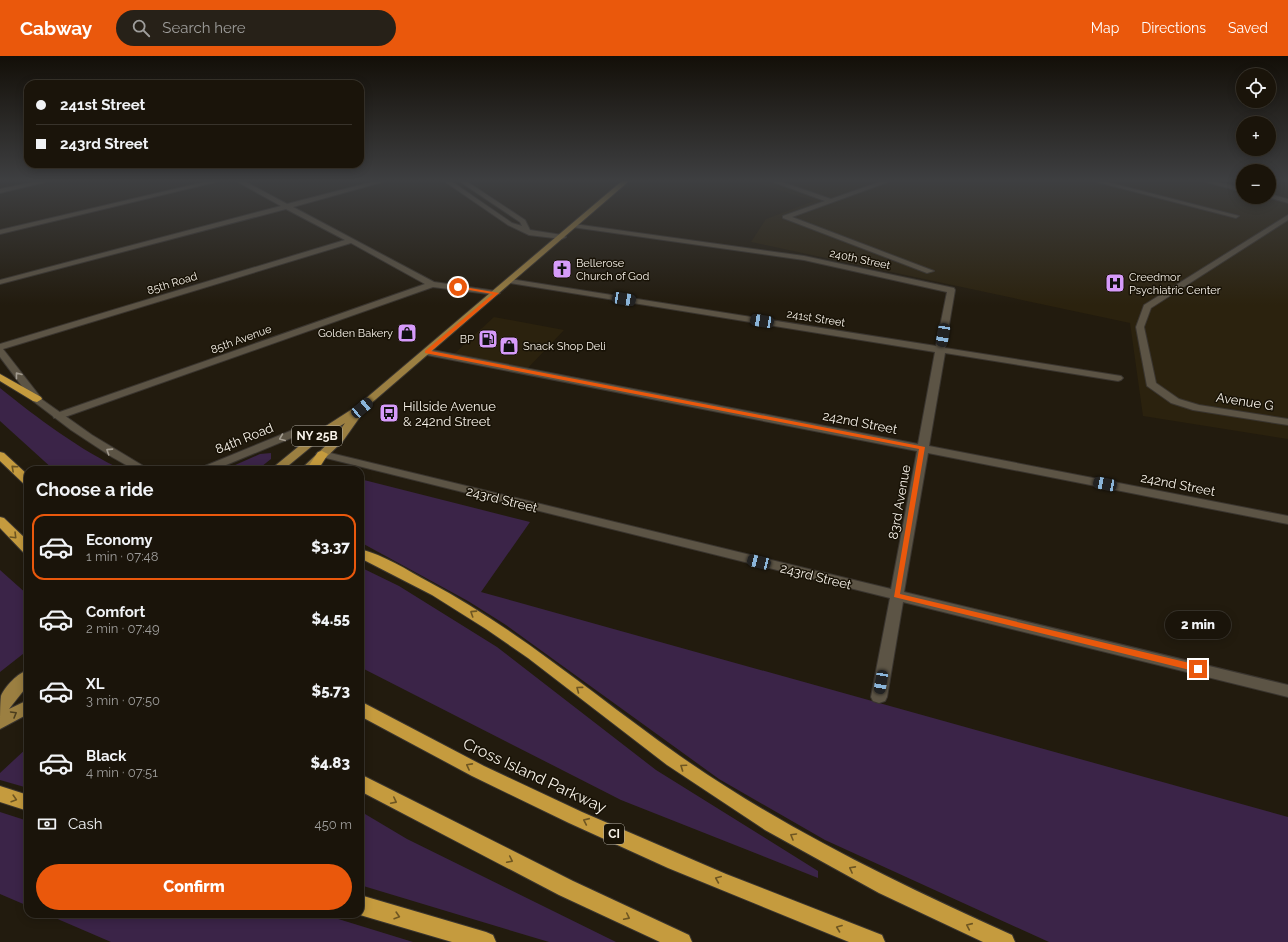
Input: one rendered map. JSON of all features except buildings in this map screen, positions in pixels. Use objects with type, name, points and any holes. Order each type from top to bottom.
[{"type":"highway","points":[[0,377],[37,399]]},
{"type":"highway","points":[[314,466],[322,454]]},
{"type":"highway","points":[[0,455],[24,477]]},
{"type":"highway","points":[[0,521],[24,546]]},
{"type":"highway","points":[[364,555],[426,585],[482,619],[530,652],[661,751],[698,777],[782,830],[885,887],[1004,942]]},
{"type":"highway","name":"Cross Island Parkway","points":[[364,710],[477,770],[549,805],[784,907],[875,942]]},
{"type":"highway","points":[[364,784],[566,888],[682,942]]},
{"type":"highway","points":[[0,794],[24,802]]},
{"type":"highway","points":[[364,906],[486,942]]},
{"type":"main road","name":"NY 25B","points":[[281,466],[318,435],[362,408],[578,222]]},
{"type":"main road","name":"NY 25B","points":[[310,466],[339,439],[362,408]]},
{"type":"main road","points":[[0,710],[23,680]]},
{"type":"main road","points":[[0,722],[24,708]]},
{"type":"street","points":[[0,232],[41,222]]},
{"type":"street","points":[[0,282],[224,222]]},
{"type":"street","points":[[316,222],[432,284],[496,293]]},
{"type":"street","points":[[508,222],[527,230],[562,237]]},
{"type":"street","points":[[524,222],[527,230]]},
{"type":"street","points":[[799,222],[930,271]]},
{"type":"street","name":"Avenue G","points":[[1280,222],[1147,307],[1140,327],[1151,384],[1175,401],[1197,408],[1288,422]]},
{"type":"street","name":"240th Street","points":[[574,226],[804,258],[951,290]]},
{"type":"street","name":"85th Road","points":[[0,347],[351,241]]},
{"type":"street","name":"241st Street","points":[[510,281],[1118,378]]},
{"type":"street","name":"85th Avenue","points":[[58,416],[432,284]]},
{"type":"street","name":"83rd Avenue","points":[[879,696],[951,290]]},
{"type":"street","points":[[0,351],[37,399],[58,416],[119,457],[136,466]]},
{"type":"street","name":"242nd Street","points":[[427,352],[1288,520]]},
{"type":"street","name":"84th Road","points":[[214,466],[300,430],[318,435]]},
{"type":"street","name":"243rd Street","points":[[322,454],[1288,691]]},
{"type":"shaded area","name":"Creedmor Psychiatric Center","points":[[764,222],[1288,222],[1288,439],[1143,416],[1130,323],[751,242]]},
{"type":"shaded area","points":[[494,317],[564,330],[528,368],[454,354]]},
{"type":"shaded area","points":[[0,388],[44,422],[91,453],[115,466],[50,466],[0,421]]},
{"type":"shaded area","points":[[271,453],[271,459],[262,466],[233,466],[260,454]]},
{"type":"shaded area","points":[[364,480],[530,522],[481,592],[1288,817],[1288,942],[1049,942],[825,840],[719,779],[506,625],[468,601],[364,544]]},
{"type":"shaded area","points":[[364,569],[399,586],[497,647],[656,770],[818,871],[818,878],[621,800],[364,669]]},
{"type":"shaded area","points":[[0,570],[24,591],[24,653],[0,672]]},
{"type":"shaded area","points":[[24,751],[24,787],[0,780],[0,773]]},
{"type":"shaded area","points":[[0,812],[24,820],[24,904],[0,894]]},
{"type":"shaded area","points":[[364,813],[407,839],[616,942],[549,942],[364,886]]},
{"type":"shaded area","points":[[55,918],[335,918],[413,942],[111,942]]},
{"type":"place","name":"Bellerose Church of God","points":[[562,269]]},
{"type":"place","name":"Creedmor Psychiatric Center","points":[[1115,283]]},
{"type":"place","name":"Golden Bakery","points":[[407,333]]},
{"type":"place","name":"BP","points":[[488,339]]},
{"type":"place","name":"Snack Shop Deli","points":[[509,346]]},
{"type":"place","name":"Hillside Avenue & 242nd Street","points":[[389,413]]},
{"type":"route","points":[[458,287],[496,293],[427,352],[923,448],[896,595],[1198,669]]}]
